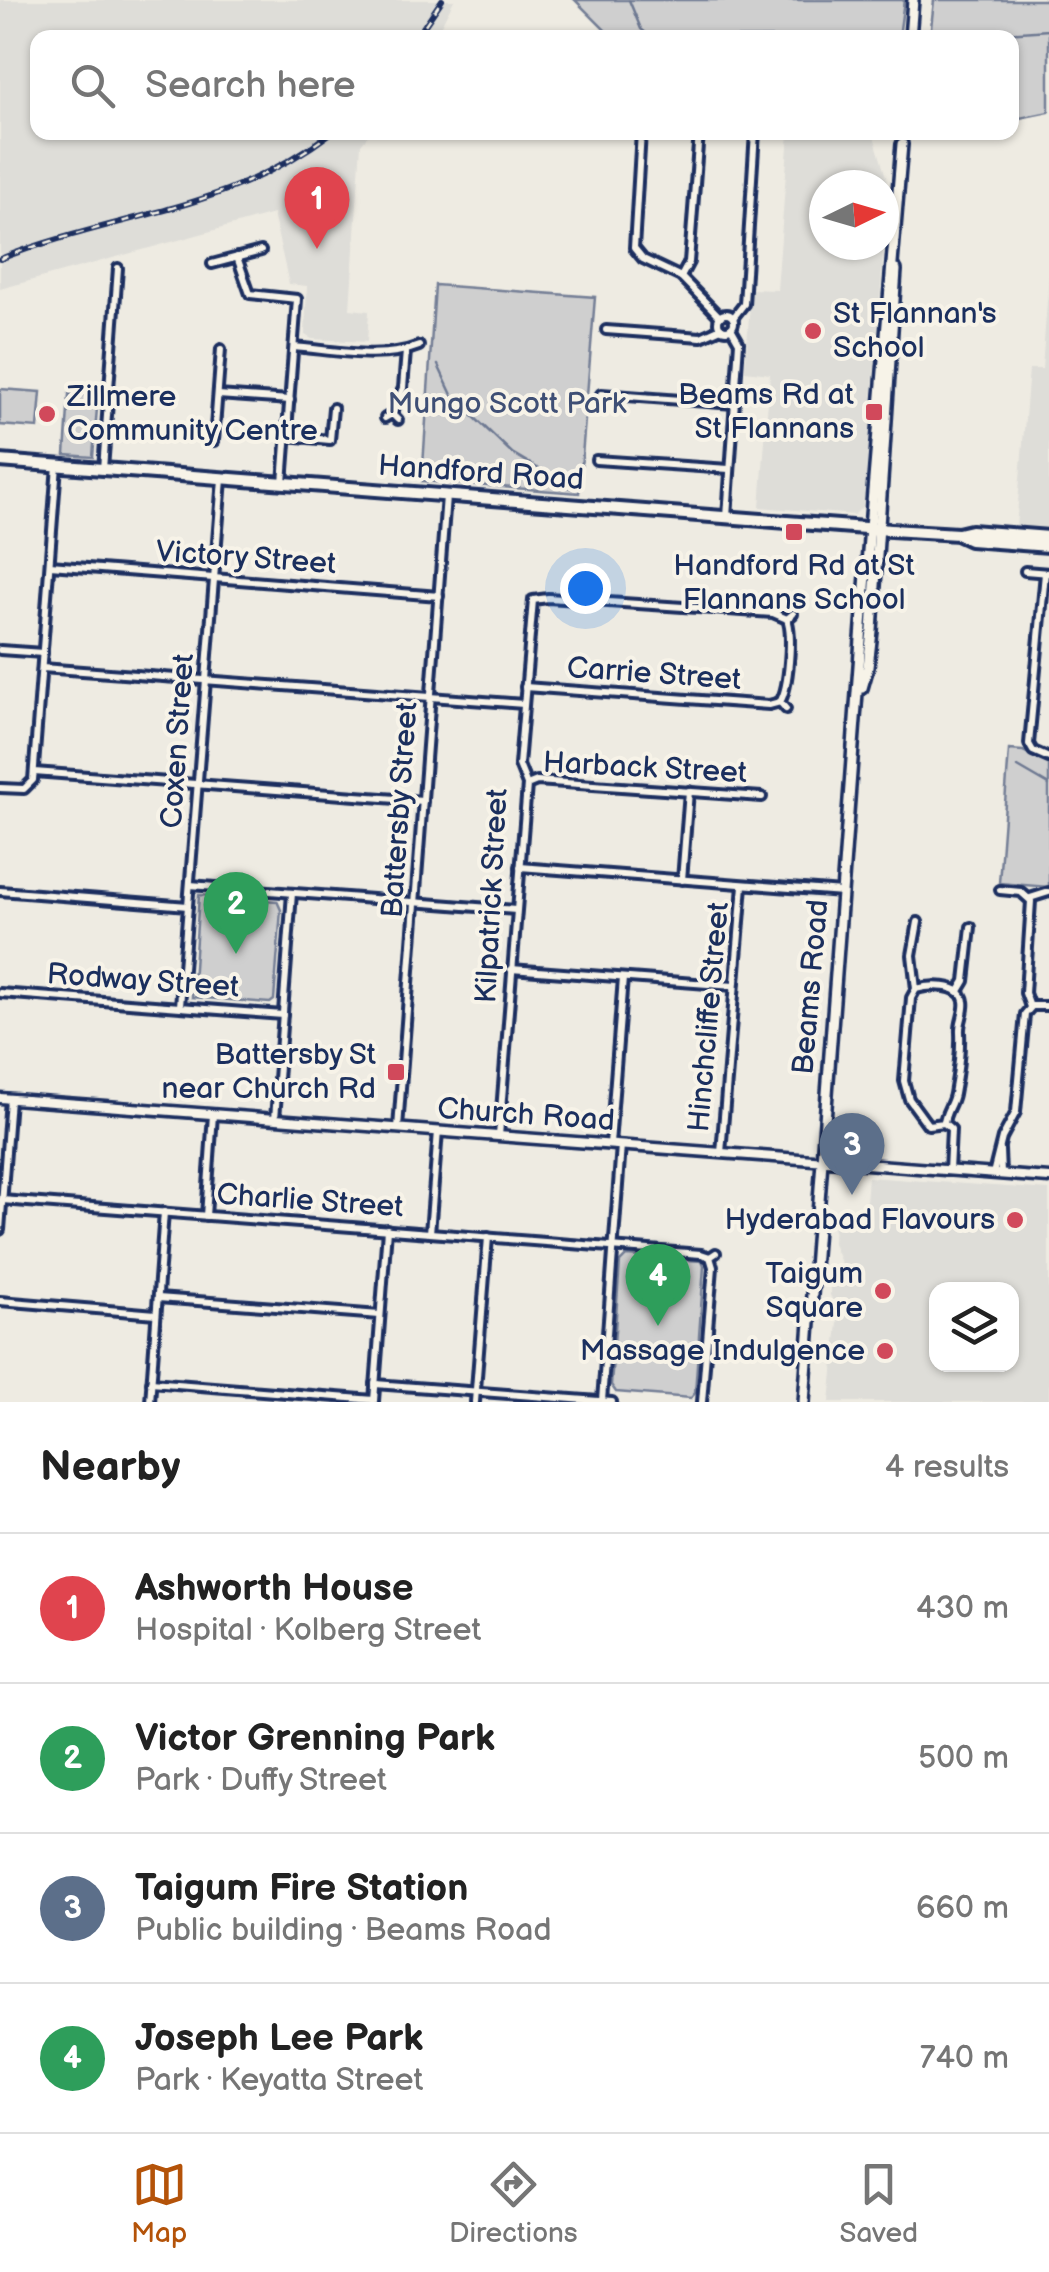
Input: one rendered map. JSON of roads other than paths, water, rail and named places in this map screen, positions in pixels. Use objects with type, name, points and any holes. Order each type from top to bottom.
[{"type":"main road","points":[[911,30],[913,0]]},
{"type":"main road","name":"Beams Road","points":[[804,1402],[858,696],[869,658],[875,528],[895,317],[902,140]]},
{"type":"main road","name":"Handford Road","points":[[0,461],[958,534],[971,530],[1049,536]]},
{"type":"main road","name":"Handford Road","points":[[958,534],[970,540],[1049,546]]},
{"type":"street","points":[[640,140],[634,248],[643,259],[681,277],[720,317],[720,328]]},
{"type":"street","points":[[681,277],[689,262],[698,140]]},
{"type":"street","points":[[727,516],[738,342],[731,328],[733,318],[744,304],[755,140]]},
{"type":"street","points":[[212,264],[261,251]]},
{"type":"street","points":[[237,257],[250,294],[298,298],[283,484]]},
{"type":"street","points":[[102,469],[118,268]]},
{"type":"street","points":[[720,317],[727,314],[733,318]]},
{"type":"street","points":[[606,330],[701,336],[731,328]]},
{"type":"street","points":[[294,347],[406,352],[419,346]]},
{"type":"street","points":[[214,441],[221,349]]},
{"type":"street","points":[[392,418],[403,388],[406,352]]},
{"type":"street","points":[[601,394],[734,404]]},
{"type":"street","points":[[218,396],[290,400]]},
{"type":"street","points":[[287,436],[330,440],[332,408]]},
{"type":"street","points":[[596,460],[730,470]]},
{"type":"street","points":[[0,788],[22,789],[31,785],[34,772],[58,465]]},
{"type":"street","name":"Coxen Street","points":[[180,1006],[222,479]]},
{"type":"street","name":"Battersby Street","points":[[398,1128],[446,496]]},
{"type":"street","name":"Victory Street","points":[[50,566],[439,596]]},
{"type":"street","points":[[1025,572],[1047,573],[1029,744],[1032,751],[1049,758]]},
{"type":"street","name":"Carrie Street","points":[[525,687],[783,705],[788,661],[790,616],[533,600]]},
{"type":"street","name":"Kilpatrick Street","points":[[499,1136],[527,785],[519,768],[533,600]]},
{"type":"street","points":[[0,650],[43,653]]},
{"type":"street","points":[[42,668],[524,704]]},
{"type":"street","points":[[34,772],[423,801]]},
{"type":"street","name":"Harback Street","points":[[527,785],[537,780],[762,797]]},
{"type":"street","points":[[682,880],[688,791]]},
{"type":"street","points":[[520,868],[844,892]]},
{"type":"street","points":[[190,884],[516,910]]},
{"type":"street","name":"Hinchcliffe Street","points":[[721,1153],[742,885]]},
{"type":"street","points":[[1000,890],[1021,892],[1030,898]]},
{"type":"street","points":[[0,891],[188,906]]},
{"type":"street","points":[[276,1119],[292,892]]},
{"type":"street","points":[[1030,898],[1049,892]]},
{"type":"street","points":[[997,1174],[999,1148],[1017,1108],[1024,1018],[1030,1007],[1025,993],[1030,898]]},
{"type":"street","points":[[918,922],[912,955],[916,988],[910,1012],[906,1091],[928,1125],[944,1123]]},
{"type":"street","points":[[959,991],[965,981],[970,927]]},
{"type":"street","points":[[511,969],[735,986]]},
{"type":"street","points":[[610,1144],[623,978]]},
{"type":"street","points":[[916,988],[959,991]]},
{"type":"street","points":[[944,1123],[954,1096],[962,1047],[960,1018],[964,1001],[959,991]]},
{"type":"street","name":"Rodway Street","points":[[0,993],[283,1014]]},
{"type":"street","points":[[1030,1007],[1049,1006]]},
{"type":"street","points":[[0,1230],[5,1098]]},
{"type":"street","name":"Church Road","points":[[5,1098],[1049,1178]]},
{"type":"street","points":[[206,1216],[214,1114]]},
{"type":"street","points":[[944,1123],[952,1138],[950,1170]]},
{"type":"street","points":[[430,1233],[438,1132]]},
{"type":"street","points":[[602,1402],[622,1145]]},
{"type":"street","name":"Charlie Street","points":[[2,1200],[713,1255],[702,1402]]},
{"type":"street","points":[[150,1402],[164,1212]]},
{"type":"street","points":[[151,1382],[374,1401],[387,1229]]},
{"type":"street","points":[[475,1402],[488,1237]]},
{"type":"street","points":[[158,1298],[380,1315]]},
{"type":"street","points":[[0,1302],[156,1314]]},
{"type":"street","points":[[375,1384],[612,1402]]},
{"type":"waterway","points":[[629,0],[642,30]]},
{"type":"waterway","points":[[1019,32],[1049,30]]},
{"type":"waterway","points":[[438,365],[453,397],[512,453],[571,488]]},
{"type":"waterway","points":[[1018,767],[1049,785]]},
{"type":"railway","points":[[421,30],[442,0]]},
{"type":"railway","points":[[0,259],[211,196],[252,180],[320,140]]},
{"type":"place","name":"Ashworth House","points":[[317,249]]},
{"type":"place","name":"St Flannan's School","points":[[813,331]]},
{"type":"place","name":"Beams Rd at St Flannans","points":[[874,412]]},
{"type":"place","name":"Zillmere Community Centre","points":[[47,414]]},
{"type":"place","name":"Handford Rd at St Flannans School","points":[[794,532]]},
{"type":"place","name":"Victor Grenning Park","points":[[236,954]]},
{"type":"place","name":"Battersby St near Church Rd","points":[[396,1072]]},
{"type":"place","name":"Taigum Fire Station","points":[[852,1195]]},
{"type":"place","name":"Hyderabad Flavours","points":[[1015,1220]]},
{"type":"place","name":"Taigum Square","points":[[883,1291]]},
{"type":"place","name":"Joseph Lee Park","points":[[658,1326]]},
{"type":"place","name":"Massage Indulgence","points":[[885,1351]]},
{"type":"park label","name":"Mungo Scott Park","points":[[507,404]]}]
